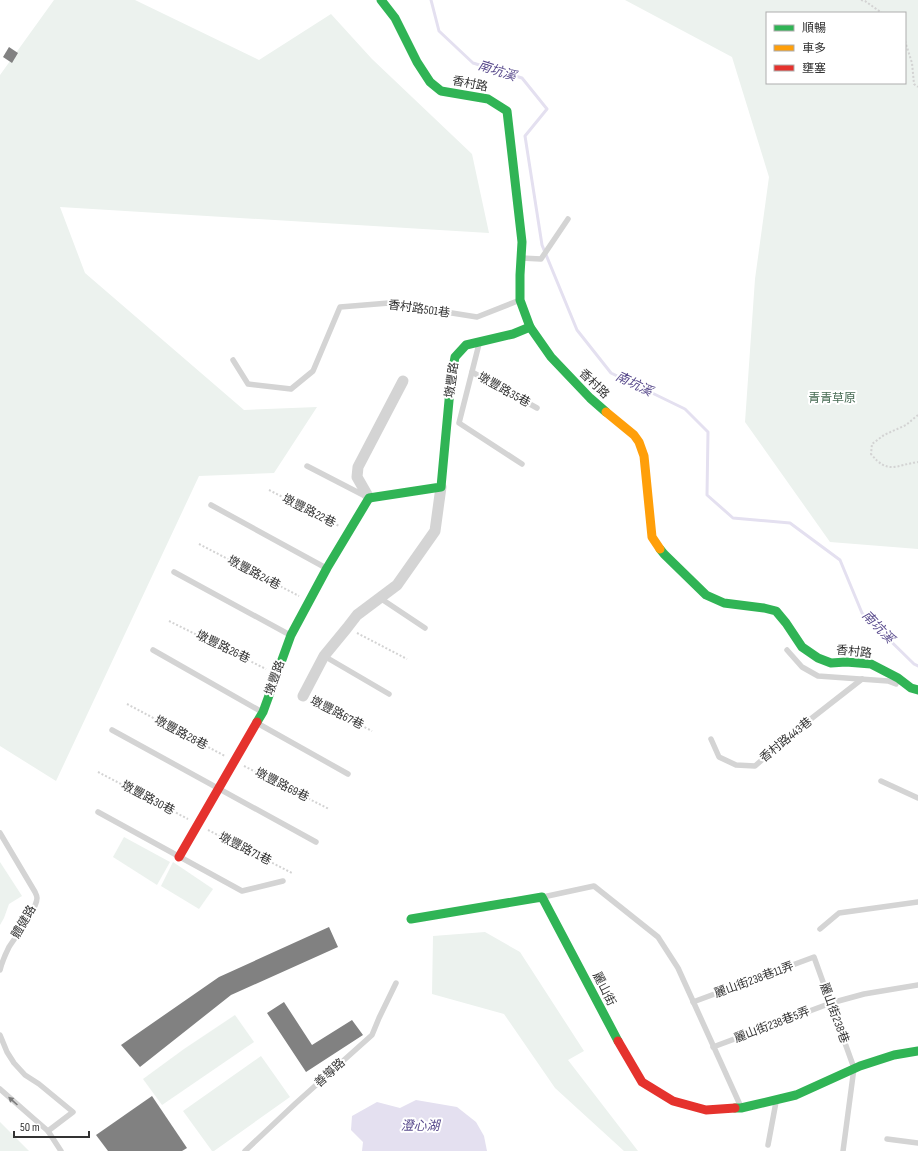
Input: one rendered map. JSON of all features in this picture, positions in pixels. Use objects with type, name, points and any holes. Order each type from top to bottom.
[{"type":"street","name":"香村路","points":[[381,0],[395,18],[417,62],[430,82],[441,91],[488,99],[506,111],[522,242],[520,300],[530,327],[551,357],[590,398],[634,435],[639,442],[644,456],[652,537],[664,554],[706,595],[724,603],[776,611],[802,647],[818,658],[831,663],[846,662],[871,664],[915,689]]},
{"type":"street","name":"墩豐路","points":[[303,696],[324,656],[357,615],[397,585],[435,531],[441,487],[451,379],[455,357],[466,344],[514,334],[530,327]]},
{"type":"street","points":[[403,381],[358,467],[357,477],[369,498],[441,487]]},
{"type":"street","name":"墩豐路","points":[[179,856],[263,712],[290,635],[326,568],[369,498]]},
{"type":"street","points":[[411,918],[542,897]]},
{"type":"street","name":"麗山街","points":[[542,897],[612,1030],[642,1082],[673,1101],[706,1110],[741,1108],[796,1095],[854,1068],[894,1055],[918,1051]]},
{"type":"lane","points":[[521,258],[541,259],[568,219]]},
{"type":"lane","name":"香村路501巷","points":[[233,360],[248,384],[290,389],[313,371],[340,307],[389,303],[477,317],[520,300]]},
{"type":"lane","points":[[479,342],[459,423],[522,464]]},
{"type":"lane","name":"墩豐路35巷","points":[[472,372],[537,408]]},
{"type":"lane","points":[[307,466],[369,498]]},
{"type":"lane","points":[[211,504],[326,568]]},
{"type":"lane","points":[[174,572],[290,635]]},
{"type":"lane","points":[[380,598],[425,628]]},
{"type":"lane","points":[[152,650],[263,712]]},
{"type":"lane","name":"香村路","points":[[787,650],[802,667],[818,676],[888,681],[915,689]]},
{"type":"lane","points":[[324,656],[389,694]]},
{"type":"lane","name":"香村路443巷","points":[[711,739],[719,757],[736,765],[755,766],[789,736],[862,679]]},
{"type":"lane","points":[[257,722],[348,774]]},
{"type":"lane","points":[[112,730],[316,842]]},
{"type":"lane","points":[[881,781],[918,798]]},
{"type":"lane","points":[[98,812],[242,891],[284,881]]},
{"type":"lane","name":"體健路","points":[[0,833],[35,892],[37,898],[35,906],[29,917],[9,948],[0,970]]},
{"type":"lane","points":[[542,897],[594,886],[658,937],[678,968],[741,1108]]},
{"type":"lane","points":[[820,929],[839,913],[918,902]]},
{"type":"lane","name":"麗山街238巷11弄","points":[[693,1002],[814,957]]},
{"type":"lane","name":"麗山街238巷","points":[[814,957],[854,1068]]},
{"type":"lane","name":"善導路","points":[[245,1151],[372,1035],[396,982]]},
{"type":"lane","name":"麗山街238巷5弄","points":[[713,1048],[831,1003],[864,994],[918,985]]},
{"type":"lane","points":[[0,1035],[7,1052],[14,1063],[25,1074],[40,1084],[73,1112],[48,1131]]},
{"type":"lane","points":[[843,1151],[854,1068]]},
{"type":"lane","points":[[0,1089],[48,1131],[62,1151]]},
{"type":"lane","points":[[768,1145],[777,1099]]},
{"type":"lane","points":[[887,1139],[918,1143]]},
{"type":"path","points":[[861,0],[865,1],[881,12]]},
{"type":"path","points":[[906,44],[912,63],[914,84],[918,88]]},
{"type":"path","points":[[918,415],[906,425],[878,438],[872,444],[871,454],[878,463],[887,467],[897,467],[906,463],[918,462]]},
{"type":"path","name":"墩豐路22巷","points":[[269,490],[349,531]]},
{"type":"path","name":"墩豐路24巷","points":[[199,544],[309,602]]},
{"type":"path","name":"墩豐路26巷","points":[[169,621],[276,674]]},
{"type":"path","points":[[347,628],[407,660]]},
{"type":"path","name":"墩豐路67巷","points":[[303,696],[372,731]]},
{"type":"path","name":"墩豐路28巷","points":[[126,704],[235,761]]},
{"type":"path","name":"墩豐路69巷","points":[[235,761],[329,810]]},
{"type":"path","name":"墩豐路30巷","points":[[98,772],[198,825]]},
{"type":"path","name":"墩豐路71巷","points":[[198,825],[292,873]]},
{"type":"green space","points":[[54,0],[135,0],[259,60],[331,14],[372,59],[472,154],[489,233],[60,207],[85,273],[244,410],[317,407],[274,473],[199,476],[56,781],[0,746],[0,75]]},
{"type":"green space","name":"青青草原","points":[[625,0],[918,0],[918,549],[830,542],[745,422],[755,279],[769,177],[732,57]]},
{"type":"green space","points":[[124,837],[170,862],[157,885],[113,857]]},
{"type":"green space","points":[[0,862],[22,896],[9,904],[0,925]]},
{"type":"green space","points":[[173,862],[213,889],[199,909],[161,886]]},
{"type":"green space","points":[[485,932],[520,952],[584,1051],[568,1060],[638,1151],[624,1151],[555,1088],[504,1014],[432,994],[433,936]]},
{"type":"green space","points":[[235,1015],[254,1042],[162,1105],[143,1079],[184,1049]]},
{"type":"green space","points":[[261,1056],[290,1097],[212,1151],[183,1111]]},
{"type":"green space","points":[[0,1122],[29,1151],[0,1151]]},
{"type":"water","name":"澄心湖","points":[[416,1100],[457,1107],[476,1122],[484,1136],[487,1151],[362,1151],[363,1142],[351,1130],[352,1116],[377,1102],[400,1108]]},
{"type":"building","points":[[9,47],[18,53],[12,63],[3,57]]},
{"type":"building","points":[[329,927],[338,947],[231,995],[140,1067],[121,1045],[219,977]]},
{"type":"building","points":[[284,1002],[312,1045],[352,1020],[363,1035],[306,1072],[267,1013]]},
{"type":"building","points":[[152,1096],[187,1148],[182,1151],[108,1151],[96,1135]]},
{"type":"waterway","name":"南坑溪","points":[[431,0],[439,31],[473,63],[522,78],[547,109],[525,136],[542,245],[577,330],[611,373],[685,409],[708,432],[707,495],[733,518],[790,523],[840,560],[862,613],[914,664],[918,666]]},
{"type":"traffic: fast","points":[[381,0],[395,18],[417,62],[430,82],[441,91],[488,99],[507,111],[522,242],[520,300],[530,327],[551,357],[590,398],[606,412]]},
{"type":"traffic: fast","points":[[257,722],[263,712],[291,635],[327,568],[369,498],[441,487],[451,379],[455,357],[466,345],[513,334],[530,327]]},
{"type":"traffic: fast","points":[[660,549],[706,595],[724,603],[776,611],[802,647],[818,658],[831,663],[846,662],[871,664],[898,678],[911,688],[918,690]]},
{"type":"traffic: fast","points":[[411,919],[542,897],[618,1041]]},
{"type":"traffic: fast","points":[[735,1108],[741,1108],[796,1095],[860,1066],[894,1055],[918,1051]]},
{"type":"traffic: slow","points":[[606,412],[634,435],[639,442],[644,456],[652,537],[660,549]]},
{"type":"traffic: jam","points":[[179,857],[257,722]]},
{"type":"traffic: jam","points":[[618,1041],[642,1082],[673,1101],[706,1110],[735,1108]]}]
